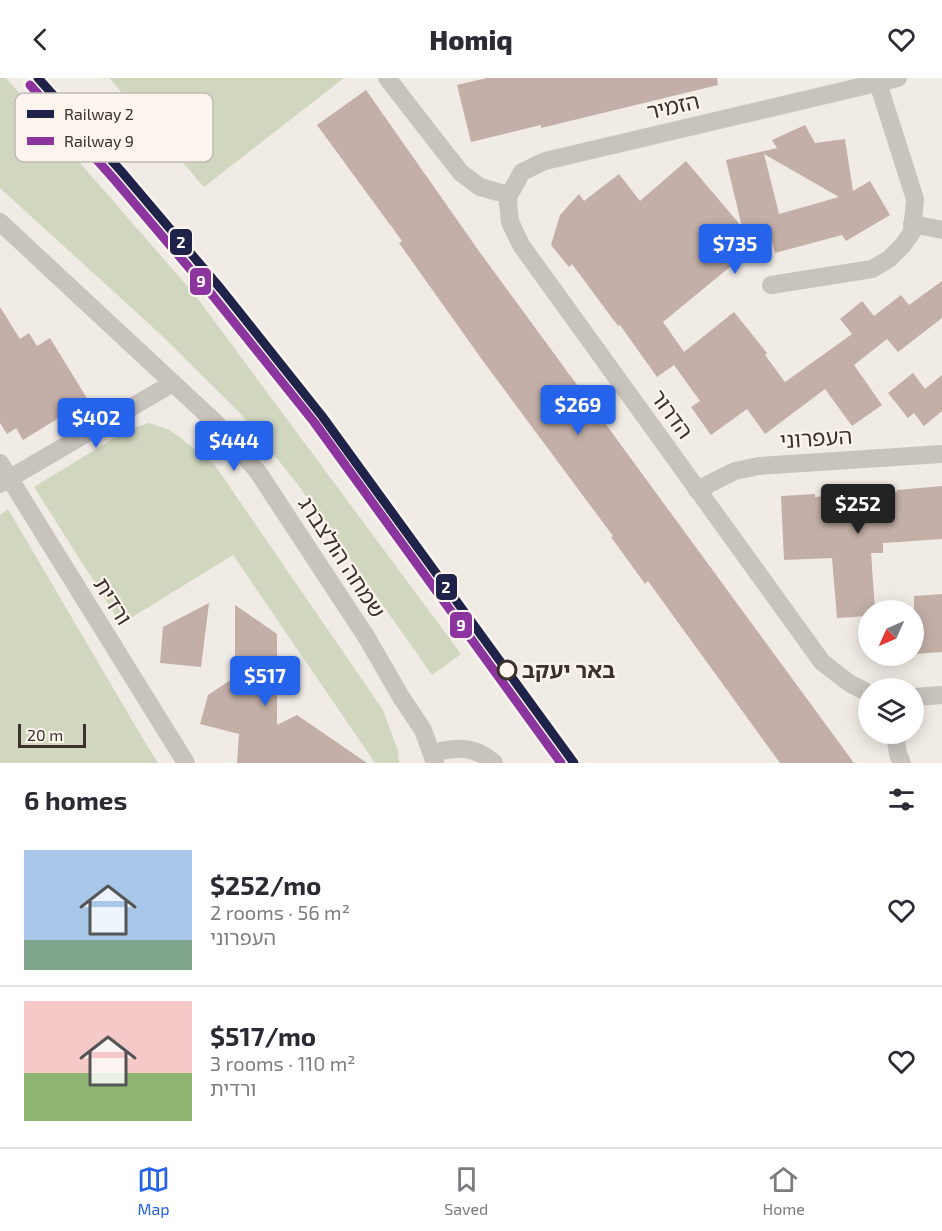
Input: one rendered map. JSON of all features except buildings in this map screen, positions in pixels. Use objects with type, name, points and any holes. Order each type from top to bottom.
[{"type":"street","points":[[387,78],[461,173],[480,187],[509,195]]},
{"type":"street","name":"הזמיר","points":[[509,195],[522,172],[545,161],[898,78]]},
{"type":"street","points":[[771,285],[872,269],[889,259],[912,232],[915,199],[878,83]]},
{"type":"street","name":"הדרור","points":[[509,195],[510,222],[521,245],[822,662],[849,684],[858,688]]},
{"type":"street","name":"שמחה הולצברג","points":[[0,222],[217,424],[258,472],[367,638],[423,730],[434,758]]},
{"type":"street","points":[[912,224],[942,230]]},
{"type":"street","points":[[3,475],[173,383]]},
{"type":"street","name":"העפרוני","points":[[698,490],[735,471],[759,466],[942,454]]},
{"type":"street","name":"ורדית","points":[[3,475],[186,763]]},
{"type":"street","points":[[924,697],[942,695]]},
{"type":"street","points":[[896,744],[902,763]]},
{"type":"street","points":[[434,758],[465,748],[486,755],[494,763]]},
{"type":"green space","points":[[0,78],[6,78],[19,93],[15,93],[15,162],[79,162],[195,295],[461,654],[432,675],[296,482],[240,413],[158,332],[0,188]]},
{"type":"green space","points":[[109,78],[344,78],[204,187],[182,162],[213,162],[213,93],[122,93]]},
{"type":"green space","points":[[149,423],[170,430],[214,464],[383,710],[398,751],[399,763],[375,763],[233,555],[121,624],[34,487],[127,430]]},
{"type":"green space","points":[[8,509],[158,763],[0,763],[0,515]]},
{"type":"rail line","name":"2","points":[[38,78],[51,93]]},
{"type":"rail line","name":"9","points":[[30,85],[37,93]]},
{"type":"rail line","name":"9","points":[[99,162],[213,296],[314,422],[561,763]]},
{"type":"rail line","name":"2","points":[[113,162],[221,289],[322,416],[574,763]]},
{"type":"place","name":"באר יעקב","points":[[507,670]]}]
